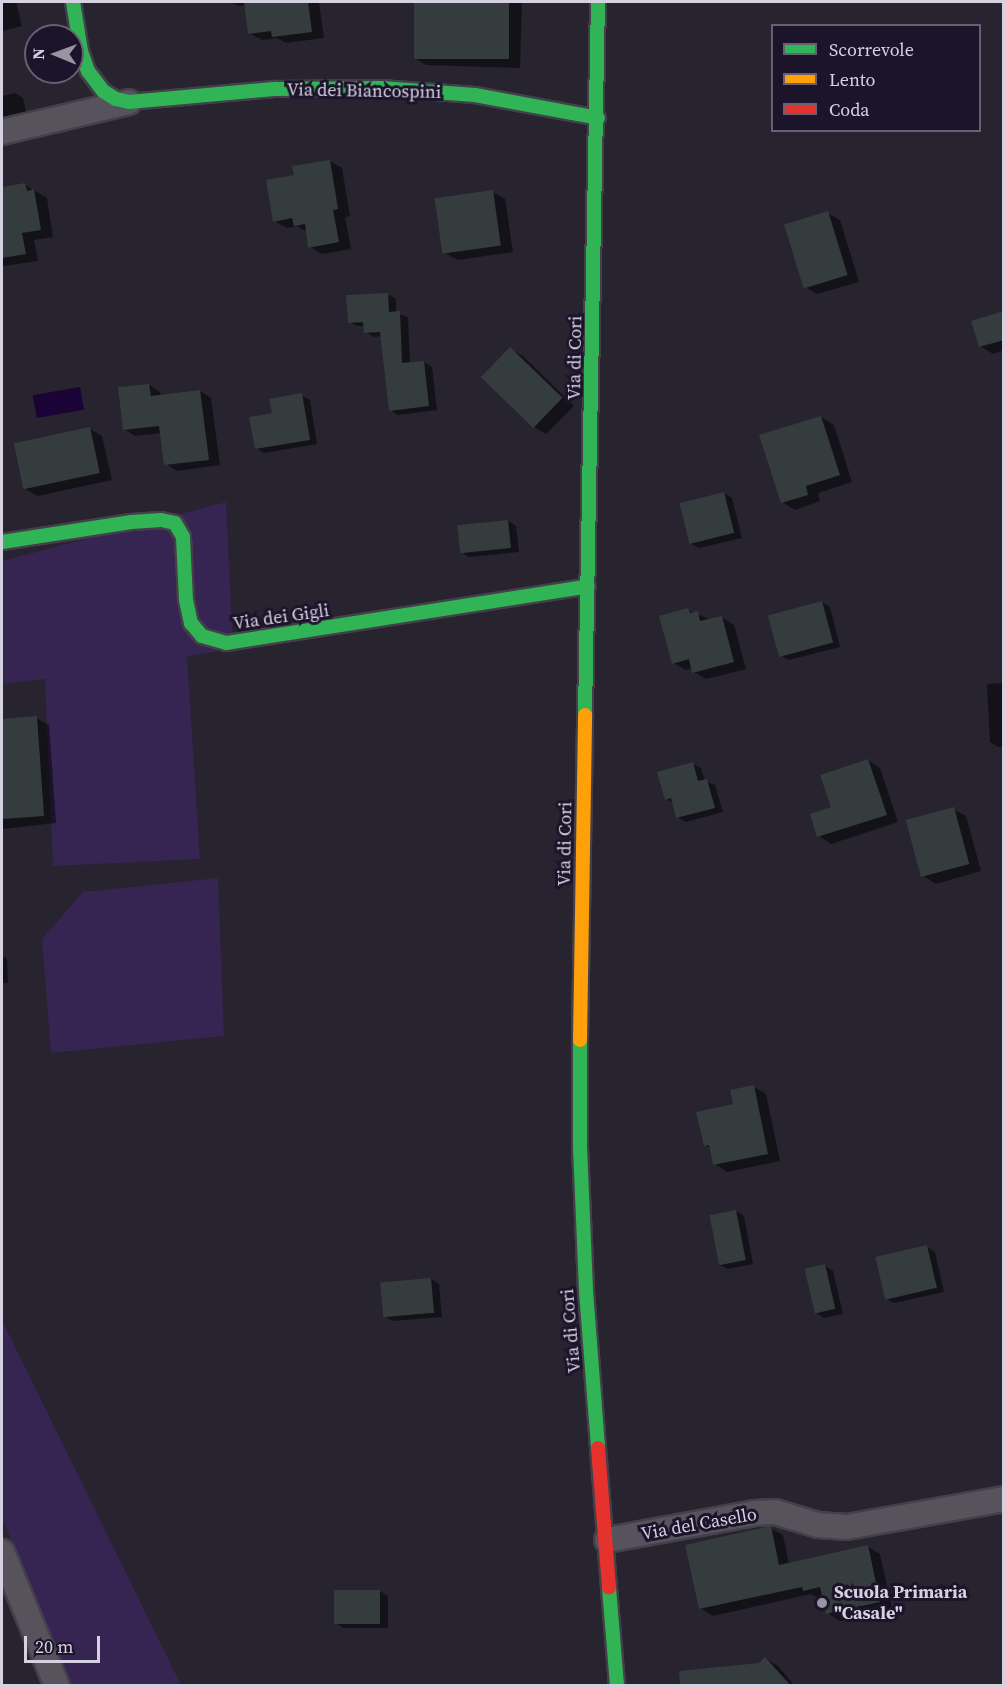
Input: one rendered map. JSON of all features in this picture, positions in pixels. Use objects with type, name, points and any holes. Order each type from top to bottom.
[{"type":"main road","name":"Via dei Biancospini","points":[[73,2],[81,51],[88,72],[103,91],[116,99],[129,102],[300,88],[381,88],[475,95],[598,118]]},
{"type":"main road","name":"Via di Cori","points":[[598,2],[598,118],[580,997],[580,1174],[586,1291],[617,1686]]},
{"type":"main road","name":"Via dei Gigli","points":[[2,542],[131,522],[161,520],[175,523],[183,537],[186,600],[191,623],[202,636],[226,643],[588,586]]},
{"type":"street","name":"Via dei Biancospini","points":[[2,132],[129,102]]},
{"type":"street","name":"Via del Casello","points":[[607,1540],[755,1513],[775,1512],[818,1525],[847,1527],[1004,1500]]},
{"type":"street","points":[[2,1552],[57,1686]]},
{"type":"shaded area","points":[[80,387],[84,410],[37,418],[33,395]]},
{"type":"shaded area","points":[[226,502],[233,649],[187,656],[200,859],[53,866],[45,679],[2,684],[2,561]]},
{"type":"shaded area","points":[[218,878],[224,1036],[51,1053],[42,939],[83,892]]},
{"type":"shaded area","points":[[2,1320],[181,1685],[72,1685],[2,1518]]},
{"type":"building","points":[[244,2],[308,2],[312,32],[272,37],[271,31],[248,34]]},
{"type":"building","points":[[414,2],[509,2],[509,59],[414,59]]},
{"type":"building","points":[[330,160],[338,209],[333,210],[339,242],[308,248],[305,224],[294,226],[292,218],[273,222],[266,180],[294,175],[292,166]]},
{"type":"building","points":[[25,183],[27,191],[34,189],[41,230],[22,233],[26,254],[2,258],[2,187]]},
{"type":"building","points":[[493,190],[501,245],[442,254],[435,198]]},
{"type":"building","points":[[828,211],[848,275],[804,289],[784,224]]},
{"type":"building","points":[[388,293],[389,312],[400,311],[402,363],[424,361],[429,406],[389,411],[380,332],[364,333],[363,322],[348,323],[346,295]]},
{"type":"building","points":[[1004,311],[1004,340],[979,347],[971,321]]},
{"type":"building","points":[[510,347],[563,398],[533,428],[481,377]]},
{"type":"building","points":[[149,384],[151,396],[200,390],[209,460],[164,465],[159,426],[123,430],[118,387]]},
{"type":"building","points":[[302,393],[310,440],[255,449],[249,417],[272,413],[269,399]]},
{"type":"building","points":[[821,416],[840,475],[806,486],[808,495],[781,503],[759,435]]},
{"type":"building","points":[[90,427],[100,473],[23,489],[14,443]]},
{"type":"building","points":[[724,492],[734,533],[690,544],[679,503]]},
{"type":"building","points":[[508,520],[511,548],[460,553],[457,525]]},
{"type":"building","points":[[822,601],[833,643],[779,657],[768,615]]},
{"type":"building","points":[[688,608],[690,613],[698,611],[700,621],[722,616],[734,662],[692,673],[689,659],[672,664],[659,616]]},
{"type":"building","points":[[37,716],[44,816],[2,819],[2,719]]},
{"type":"building","points":[[868,759],[887,815],[817,837],[810,814],[831,807],[820,775]]},
{"type":"building","points":[[693,762],[698,781],[707,779],[715,808],[676,818],[671,798],[665,800],[657,772]]},
{"type":"building","points":[[954,807],[969,864],[921,877],[906,820]]},
{"type":"building","points":[[754,1085],[768,1154],[713,1165],[709,1145],[704,1146],[696,1112],[733,1104],[730,1090]]},
{"type":"building","points":[[736,1210],[746,1260],[719,1265],[709,1215]]},
{"type":"building","points":[[927,1245],[937,1288],[885,1300],[875,1257]]},
{"type":"building","points":[[825,1264],[835,1309],[815,1314],[805,1269]]},
{"type":"building","points":[[431,1278],[434,1313],[383,1317],[380,1282]]},
{"type":"building","points":[[771,1526],[779,1565],[868,1545],[880,1602],[826,1614],[820,1587],[803,1591],[802,1587],[699,1609],[685,1545]]},
{"type":"building","points":[[334,1590],[380,1590],[380,1624],[334,1624]]},
{"type":"building","points":[[765,1657],[791,1686],[680,1686],[679,1671],[759,1663]]},
{"type":"traffic: fast","points":[[73,2],[81,51],[88,71],[103,91],[116,99],[129,102],[276,89],[381,88],[475,95],[598,118]]},
{"type":"traffic: fast","points":[[585,715],[598,2]]},
{"type":"traffic: fast","points":[[2,542],[131,522],[161,520],[175,523],[183,537],[186,600],[191,623],[202,636],[226,643],[588,586]]},
{"type":"traffic: fast","points":[[580,1040],[580,1147],[586,1291],[598,1448]]},
{"type":"traffic: fast","points":[[609,1588],[617,1686]]},
{"type":"traffic: slow","points":[[580,1040],[585,715]]},
{"type":"traffic: jam","points":[[598,1448],[609,1588]]},
{"type":"place","name":"Scuola Primaria \"Casale\"","points":[[822,1603]]}]
